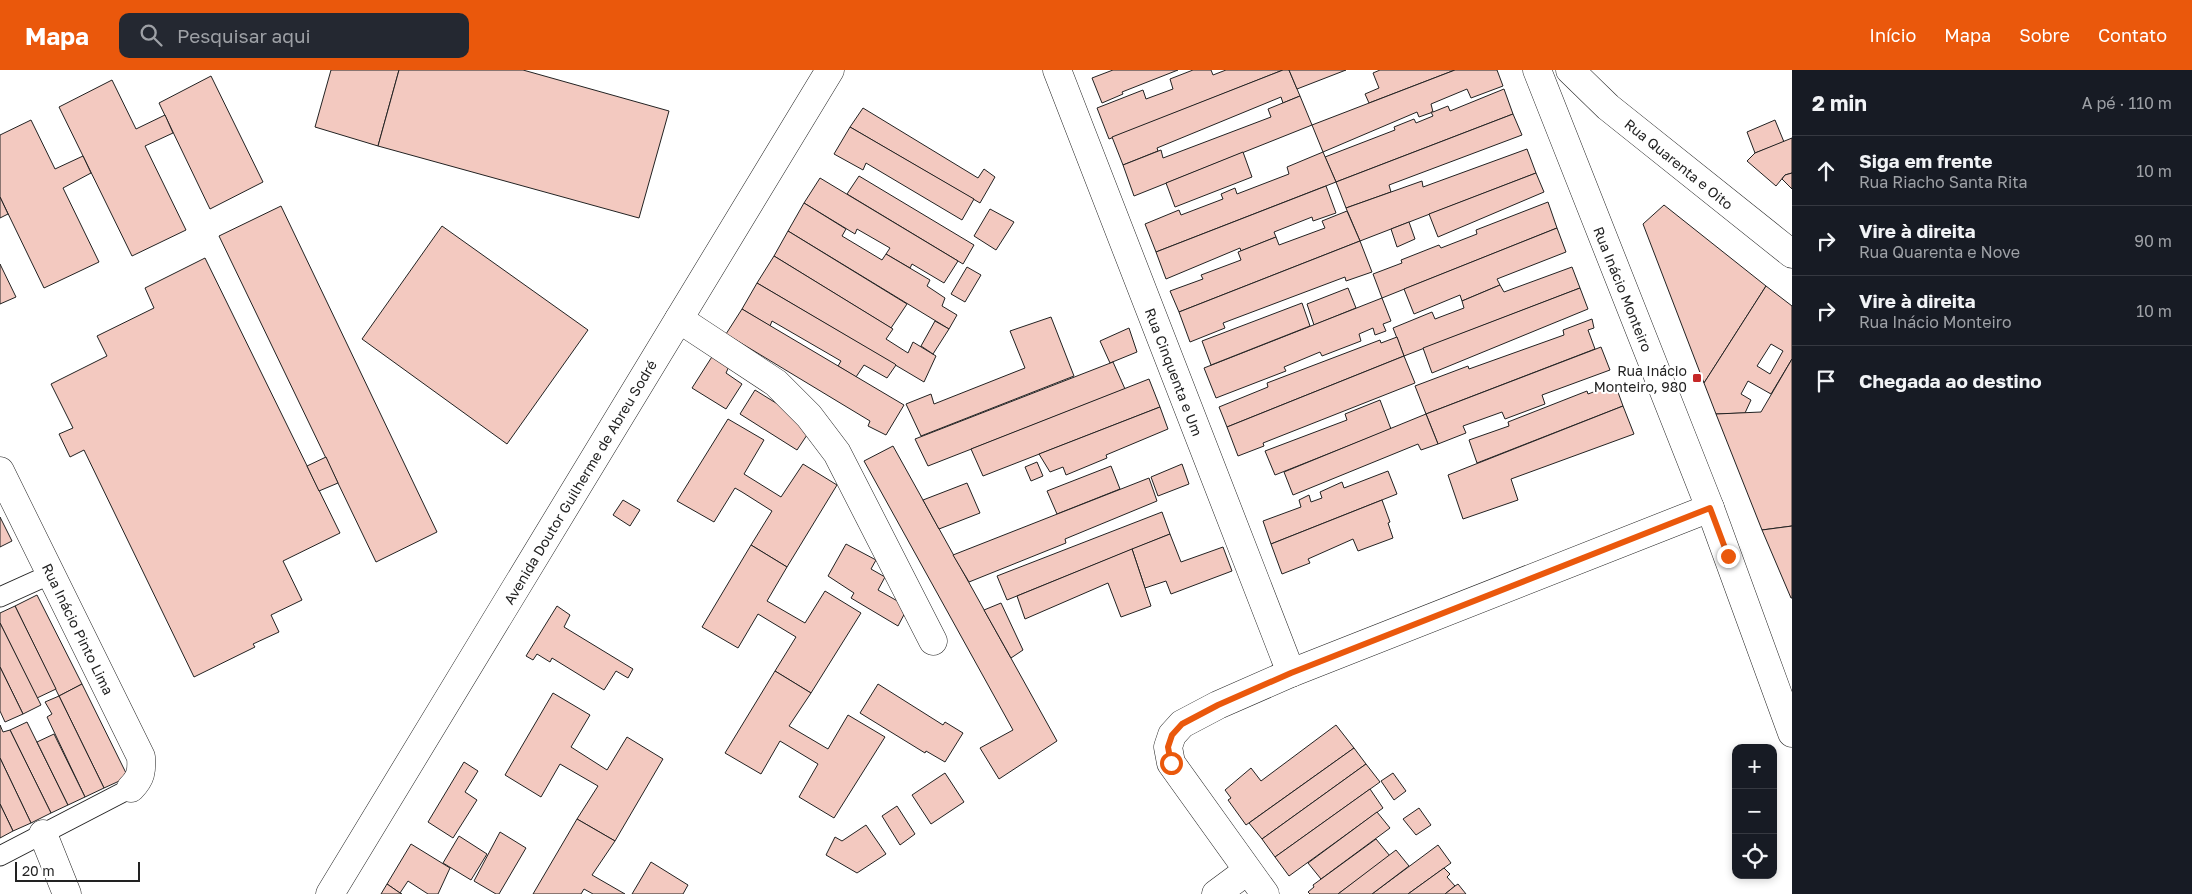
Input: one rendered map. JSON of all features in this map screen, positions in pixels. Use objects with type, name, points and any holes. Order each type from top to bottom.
[{"type":"street","name":"Avenida Doutor Guilherme de Abreu Sodré","points":[[330,894],[830,70]]},
{"type":"street","name":"Rua Cinquenta e Um","points":[[1057,70],[1291,673]]},
{"type":"street","name":"Rua Inácio Monteiro","points":[[1537,70],[1710,508],[1792,733]]},
{"type":"street","name":"Rua Quarenta e Oito","points":[[1570,70],[1608,107],[1792,254]]},
{"type":"street","points":[[679,318],[776,383],[809,416],[837,453],[933,641]]},
{"type":"street","name":"Rua Inácio Pinto Lima","points":[[0,471],[141,757],[142,770],[139,780],[131,788]]},
{"type":"street","points":[[1265,894],[1171,763],[1168,747],[1172,735],[1182,724],[1218,705],[1291,673],[1710,508]]},
{"type":"street","points":[[43,834],[67,894]]},
{"type":"street","points":[[1216,894],[1247,870]]},
{"type":"lane","points":[[0,597],[51,574]]},
{"type":"lane","points":[[0,856],[131,788]]},
{"type":"building","points":[[331,70],[399,70],[378,146],[315,127]]},
{"type":"building","points":[[399,70],[523,70],[669,111],[639,218],[378,146]]},
{"type":"building","points":[[1113,70],[1178,70],[1122,92],[1123,94],[1102,103],[1092,78]]},
{"type":"building","points":[[1193,70],[1211,70],[1213,75],[1226,70],[1283,70],[1109,139],[1097,108],[1143,90],[1146,99],[1173,89],[1170,79]]},
{"type":"building","points":[[1283,70],[1289,70],[1300,96],[1283,103],[1281,97],[1157,148],[1158,151],[1123,165],[1112,137]]},
{"type":"building","points":[[1289,70],[1346,70],[1297,89]]},
{"type":"building","points":[[1380,70],[1455,70],[1369,103],[1365,94],[1379,88],[1373,73]]},
{"type":"building","points":[[1455,70],[1497,70],[1503,86],[1471,98],[1467,89],[1431,104],[1433,112],[1419,117],[1417,112],[1323,152],[1312,125]]},
{"type":"building","points":[[211,76],[263,182],[210,209],[159,103]]},
{"type":"building","points":[[112,80],[136,129],[165,115],[173,133],[145,146],[186,230],[132,256],[59,107]]},
{"type":"building","points":[[1504,89],[1513,114],[1336,182],[1325,157],[1395,130],[1394,127],[1414,119],[1416,123],[1433,116],[1431,112],[1448,106],[1450,111]]},
{"type":"building","points":[[1300,96],[1312,125],[1134,196],[1123,165],[1161,150],[1163,158],[1271,117],[1268,109]]},
{"type":"building","points":[[863,108],[978,178],[984,169],[995,177],[980,203],[850,127]]},
{"type":"building","points":[[1513,114],[1522,135],[1389,185],[1391,192],[1346,208],[1336,182]]},
{"type":"building","points":[[31,120],[55,169],[83,156],[91,173],[63,188],[99,262],[44,288],[0,197],[0,135]]},
{"type":"building","points":[[1775,120],[1784,142],[1755,153],[1747,132]]},
{"type":"building","points":[[850,127],[974,199],[962,220],[866,163],[863,170],[834,154]]},
{"type":"building","points":[[1792,138],[1792,173],[1785,175],[1776,186],[1747,161],[1755,153]]},
{"type":"building","points":[[1527,149],[1536,173],[1360,241],[1346,208],[1422,181],[1423,187]]},
{"type":"building","points":[[1243,152],[1252,177],[1175,207],[1166,183]]},
{"type":"building","points":[[1323,152],[1336,182],[1156,252],[1145,224],[1179,210],[1181,215],[1223,199],[1221,194],[1235,188],[1237,194],[1289,174],[1287,167]]},
{"type":"building","points":[[1536,173],[1544,192],[1438,237],[1429,214]]},
{"type":"building","points":[[1792,173],[1792,189],[1782,179],[1785,175]]},
{"type":"building","points":[[859,176],[974,245],[963,264],[847,194]]},
{"type":"building","points":[[820,178],[958,261],[944,283],[912,264],[910,268],[886,254],[890,248],[857,229],[855,234],[804,203]]},
{"type":"building","points":[[1326,186],[1336,213],[1313,221],[1312,217],[1274,232],[1276,237],[1241,251],[1240,248],[1166,279],[1156,252]]},
{"type":"building","points":[[0,197],[8,214],[0,218]]},
{"type":"building","points":[[1548,202],[1557,228],[1382,298],[1373,274],[1402,263],[1401,260],[1439,245],[1441,248],[1477,234],[1476,230]]},
{"type":"building","points":[[804,203],[846,229],[842,236],[882,260],[886,254],[930,280],[927,286],[945,298],[942,306],[957,315],[949,329],[788,231]]},
{"type":"building","points":[[1664,205],[1766,286],[1704,383],[1643,224]]},
{"type":"building","points":[[281,206],[437,532],[376,562],[219,236]]},
{"type":"building","points":[[990,209],[1014,222],[996,250],[974,236]]},
{"type":"building","points":[[1347,211],[1360,241],[1179,312],[1170,291],[1203,279],[1201,275],[1241,260],[1238,252],[1276,237],[1279,245],[1325,228],[1322,221]]},
{"type":"building","points":[[1409,222],[1415,239],[1397,247],[1391,229]]},
{"type":"building","points":[[442,226],[588,330],[507,444],[362,339]]},
{"type":"building","points":[[1557,228],[1566,252],[1497,279],[1500,285],[1462,301],[1460,295],[1414,314],[1404,289]]},
{"type":"building","points":[[788,231],[907,304],[891,328],[774,256]]},
{"type":"building","points":[[1360,241],[1372,272],[1346,281],[1345,277],[1223,323],[1225,328],[1190,342],[1179,312]]},
{"type":"building","points":[[774,256],[893,329],[886,339],[908,353],[913,342],[936,356],[924,382],[757,283]]},
{"type":"building","points":[[205,258],[340,533],[283,561],[302,600],[271,615],[279,632],[253,644],[255,647],[194,677],[84,450],[70,457],[59,434],[73,428],[51,384],[107,356],[97,336],[154,308],[145,288]]},
{"type":"building","points":[[0,264],[16,297],[0,304]]},
{"type":"building","points":[[967,267],[981,275],[965,302],[951,294]]},
{"type":"building","points":[[1572,267],[1580,288],[1404,356],[1393,328],[1432,312],[1435,319],[1464,308],[1462,301],[1500,285],[1504,292]]},
{"type":"building","points":[[757,283],[896,365],[887,378],[864,365],[856,377],[838,366],[841,361],[772,321],[770,326],[742,309]]},
{"type":"building","points":[[1766,286],[1792,306],[1792,359],[1771,394],[1748,381],[1741,394],[1751,400],[1745,413],[1716,414],[1704,383]],"holes":[[[1771,344],[1783,351],[1770,374],[1757,366]]]},
{"type":"building","points":[[1348,288],[1356,308],[1314,325],[1307,304]]},
{"type":"building","points":[[1580,288],[1588,309],[1432,373],[1423,348]]},
{"type":"building","points":[[1382,298],[1391,321],[1383,324],[1386,331],[1375,335],[1373,328],[1359,334],[1361,341],[1322,356],[1320,352],[1284,367],[1286,371],[1216,398],[1204,368]]},
{"type":"building","points":[[1302,303],[1310,326],[1211,365],[1202,341]]},
{"type":"building","points":[[742,309],[904,405],[886,435],[868,426],[870,421],[726,334]]},
{"type":"building","points":[[1051,317],[1074,376],[921,436],[906,404],[931,394],[934,404],[1025,368],[1010,331]]},
{"type":"building","points":[[1592,319],[1594,328],[1588,330],[1595,349],[1426,414],[1415,386],[1468,366],[1469,369],[1564,335],[1563,330]]},
{"type":"building","points":[[935,321],[949,329],[933,354],[921,346]]},
{"type":"building","points":[[1129,328],[1137,352],[1110,363],[1100,341]]},
{"type":"building","points":[[1397,337],[1404,356],[1227,427],[1219,407],[1268,387],[1267,383],[1380,340],[1381,343]]},
{"type":"building","points":[[1601,347],[1610,370],[1542,395],[1545,404],[1505,419],[1502,412],[1463,426],[1466,433],[1438,444],[1426,414]]},
{"type":"building","points":[[715,352],[731,362],[726,373],[742,384],[726,409],[692,388]]},
{"type":"building","points":[[1404,356],[1415,383],[1263,443],[1264,446],[1238,456],[1227,427]]},
{"type":"building","points":[[1792,359],[1792,526],[1762,530],[1716,414],[1761,412]]},
{"type":"building","points":[[1113,362],[1125,389],[928,466],[915,439]]},
{"type":"building","points":[[1149,379],[1160,407],[983,476],[971,449]]},
{"type":"building","points":[[1615,384],[1623,406],[1477,463],[1469,440],[1509,426],[1508,422],[1587,391],[1588,394]]},
{"type":"building","points":[[755,390],[813,426],[797,450],[740,414]]},
{"type":"building","points":[[1380,400],[1391,429],[1275,475],[1265,451],[1347,420],[1345,414]]},
{"type":"building","points":[[1623,406],[1634,434],[1511,479],[1518,500],[1463,519],[1448,475]]},
{"type":"building","points":[[1160,407],[1168,429],[1106,455],[1107,458],[1066,475],[1063,467],[1050,472],[1039,454]]},
{"type":"building","points":[[1426,414],[1438,444],[1421,450],[1418,444],[1293,495],[1284,472]]},
{"type":"building","points":[[728,419],[764,440],[744,474],[781,497],[803,464],[837,485],[787,567],[751,545],[772,511],[742,492],[735,488],[714,522],[677,501]]},
{"type":"building","points":[[893,446],[1057,741],[999,779],[980,748],[1013,730],[864,461]]},
{"type":"building","points":[[326,457],[338,483],[319,491],[307,466]]},
{"type":"building","points":[[1037,462],[1043,476],[1031,481],[1025,467]]},
{"type":"building","points":[[1182,464],[1189,484],[1158,496],[1151,477]]},
{"type":"building","points":[[1111,466],[1120,489],[1057,514],[1047,491]]},
{"type":"building","points":[[1388,471],[1397,494],[1271,544],[1263,521],[1301,507],[1299,500],[1309,495],[1311,502],[1322,498],[1320,492],[1342,482],[1344,488]]},
{"type":"building","points":[[1149,478],[1157,501],[1065,539],[1066,543],[969,582],[953,555]]},
{"type":"building","points":[[967,483],[980,513],[939,529],[923,500]]},
{"type":"building","points":[[623,500],[640,510],[630,526],[613,515]]},
{"type":"building","points":[[1382,500],[1390,522],[1388,523],[1393,538],[1358,551],[1353,539],[1308,559],[1310,563],[1282,574],[1271,544]]},
{"type":"building","points":[[1162,512],[1170,534],[1007,600],[997,576]]},
{"type":"building","points":[[0,517],[12,541],[0,547]]},
{"type":"building","points":[[1792,526],[1792,598],[1791,598],[1762,530]]},
{"type":"building","points":[[1170,534],[1181,562],[1223,547],[1232,571],[1171,594],[1166,581],[1145,588],[1132,549]]},
{"type":"building","points":[[846,544],[876,560],[871,569],[885,577],[878,590],[908,607],[898,626],[851,598],[854,593],[828,576]]},
{"type":"building","points":[[751,545],[787,567],[767,601],[805,623],[825,591],[861,613],[811,693],[775,671],[796,637],[758,614],[738,648],[702,627]]},
{"type":"building","points":[[1132,549],[1151,606],[1121,617],[1108,583],[1025,619],[1017,596]]},
{"type":"building","points":[[37,595],[82,684],[59,696],[15,606]]},
{"type":"building","points":[[1001,603],[1023,650],[1011,658],[984,610]]},
{"type":"building","points":[[15,606],[56,689],[37,698],[0,623],[0,613]]},
{"type":"building","points":[[557,606],[570,615],[564,627],[633,669],[628,678],[616,671],[604,690],[552,658],[550,662],[537,654],[533,660],[526,656]]},
{"type":"building","points":[[0,623],[41,705],[23,714],[0,667]]},
{"type":"building","points":[[0,667],[23,714],[5,722],[0,711]]},
{"type":"building","points":[[775,671],[811,693],[789,726],[828,749],[848,715],[885,737],[834,818],[799,797],[818,764],[780,741],[761,774],[725,753]]},
{"type":"building","points":[[82,684],[128,777],[104,788],[59,696]]},
{"type":"building","points":[[878,684],[943,725],[945,722],[963,733],[945,762],[926,751],[925,753],[860,713]]},
{"type":"building","points":[[553,693],[590,715],[571,747],[607,770],[627,737],[663,759],[615,841],[577,819],[598,786],[560,764],[541,797],[505,775]]},
{"type":"building","points":[[59,696],[104,788],[85,797],[47,717],[52,714],[45,702]]},
{"type":"building","points":[[27,722],[68,805],[51,813],[10,730]]},
{"type":"building","points":[[0,725],[3,732],[10,730],[51,813],[31,823],[0,758]]},
{"type":"building","points":[[1336,725],[1354,748],[1246,825],[1228,800],[1231,798],[1225,790],[1251,768],[1261,781]]},
{"type":"building","points":[[54,734],[85,797],[68,805],[37,742]]},
{"type":"building","points":[[1354,748],[1366,764],[1262,839],[1249,823]]},
{"type":"building","points":[[0,758],[31,823],[13,831],[0,804]]},
{"type":"building","points":[[464,762],[478,771],[465,792],[477,800],[453,838],[428,822]]},
{"type":"building","points":[[1366,764],[1380,782],[1275,857],[1262,839]]},
{"type":"building","points":[[945,773],[964,802],[931,824],[912,795]]},
{"type":"building","points":[[1393,773],[1406,791],[1394,800],[1381,781]]},
{"type":"building","points":[[1370,789],[1383,808],[1289,876],[1275,857]]},
{"type":"building","points":[[0,804],[13,831],[0,838]]},
{"type":"building","points":[[897,806],[915,834],[900,845],[882,816]]},
{"type":"building","points":[[1419,808],[1431,825],[1416,835],[1403,819]]},
{"type":"building","points":[[1377,812],[1390,828],[1321,879],[1308,863]]},
{"type":"building","points":[[577,819],[615,841],[592,875],[625,894],[593,894],[584,889],[581,894],[533,894]]},
{"type":"building","points":[[866,825],[886,854],[857,873],[826,855],[835,837],[842,841]]},
{"type":"building","points":[[500,832],[526,848],[499,894],[496,894],[474,881]]},
{"type":"building","points":[[459,836],[487,854],[471,880],[443,863]]},
{"type":"building","points":[[1376,839],[1390,856],[1338,894],[1310,894],[1308,892],[1314,887],[1313,885]]},
{"type":"building","points":[[411,844],[450,868],[438,894],[428,894],[408,881],[400,893],[387,884]]},
{"type":"building","points":[[1438,845],[1451,863],[1408,894],[1372,894]]},
{"type":"building","points":[[1396,850],[1409,866],[1372,894],[1338,894]]},
{"type":"building","points":[[651,862],[688,885],[683,894],[632,894]]},
{"type":"building","points":[[1444,868],[1450,874],[1447,877],[1455,886],[1445,894],[1408,894]]},
{"type":"building","points":[[387,884],[400,893],[402,894],[381,894]]},
{"type":"building","points":[[1458,884],[1466,894],[1445,894],[1455,886]]},
{"type":"place","name":"Rua Inácio Monteiro, 980","points":[[1697,378]]},
{"type":"route","points":[[1171,763],[1168,747],[1172,735],[1182,724],[1218,705],[1291,673],[1710,508],[1728,556]]}]
